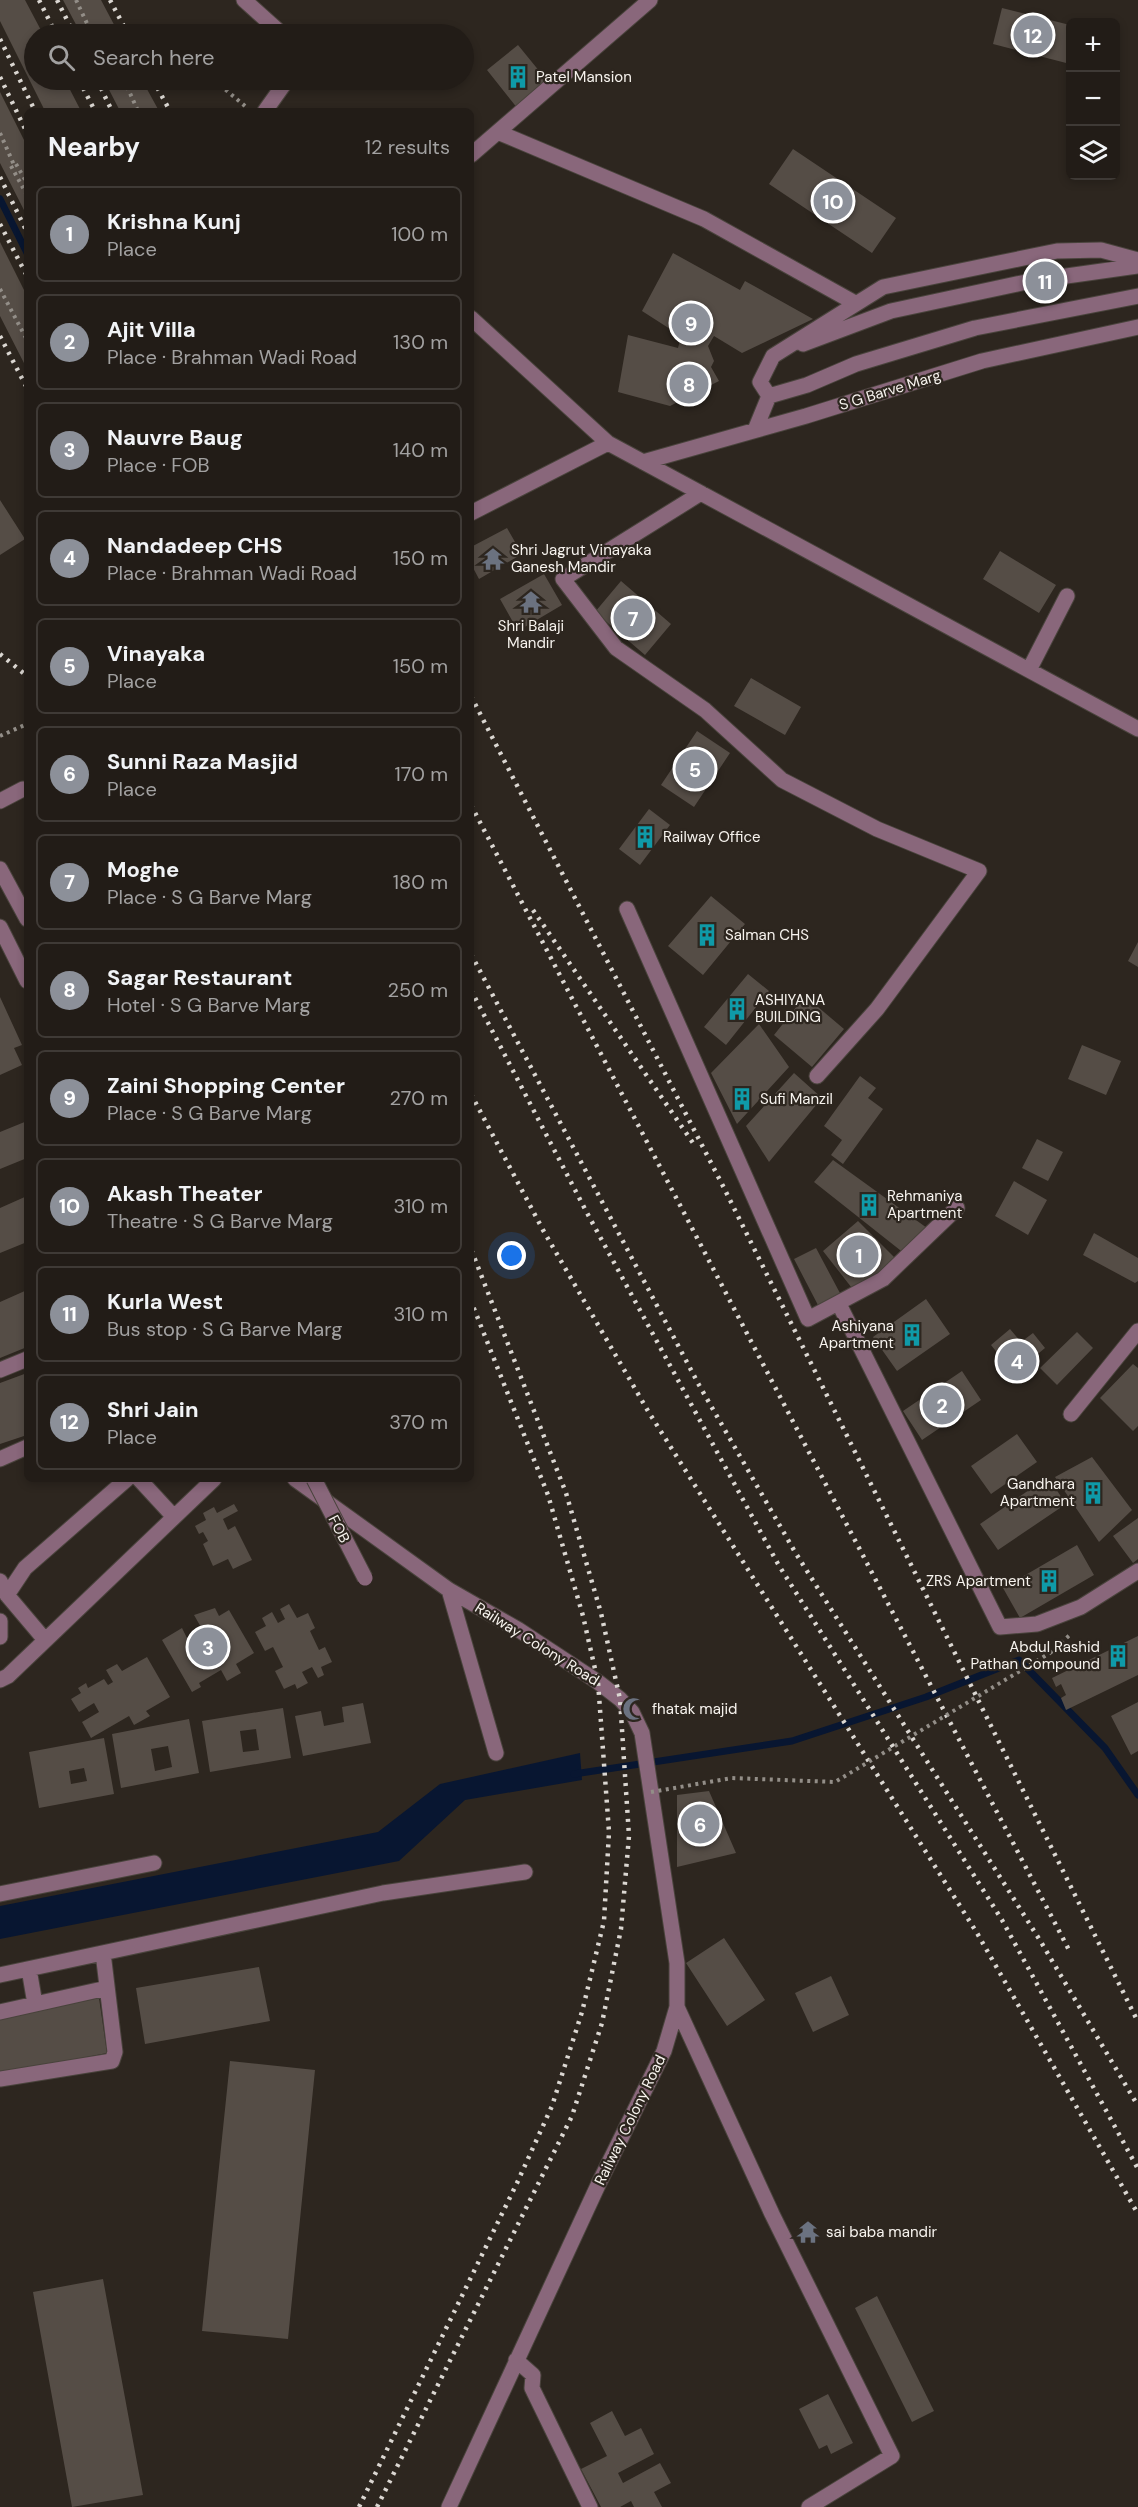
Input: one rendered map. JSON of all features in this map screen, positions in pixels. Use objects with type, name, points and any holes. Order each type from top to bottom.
[{"type":"street","points":[[244,0],[271,24]]},
{"type":"street","points":[[474,153],[500,133],[650,0]]},
{"type":"street","points":[[267,108],[280,90]]},
{"type":"street","points":[[500,133],[704,219],[855,303]]},
{"type":"street","points":[[769,396],[760,382],[773,356],[883,287],[1057,251],[1101,249],[1138,260]]},
{"type":"street","points":[[773,356],[891,311],[1030,280],[1138,266]]},
{"type":"street","points":[[769,396],[807,385],[856,364],[975,328],[1138,296]]},
{"type":"street","points":[[474,321],[608,443],[1138,729]]},
{"type":"street","name":"S G Barve Marg","points":[[644,462],[982,361],[1138,327]]},
{"type":"street","points":[[755,430],[769,396]]},
{"type":"street","points":[[474,511],[608,443]]},
{"type":"street","points":[[701,493],[563,579],[616,648],[705,710],[782,780],[877,829],[979,871],[877,1009],[817,1076]]},
{"type":"street","points":[[1029,670],[1067,596]]},
{"type":"street","points":[[0,801],[23,789]]},
{"type":"street","points":[[0,869],[24,913]]},
{"type":"street","points":[[627,909],[808,1319],[883,1280],[957,1208]]},
{"type":"street","points":[[0,927],[24,975]]},
{"type":"street","points":[[839,1304],[1000,1627],[1037,1624],[1081,1607],[1138,1571]]},
{"type":"street","points":[[1071,1414],[1135,1340]]},
{"type":"street","points":[[0,1370],[24,1360]]},
{"type":"street","points":[[0,1460],[24,1448]]},
{"type":"street","points":[[45,1640],[4,1588],[124,1482]]},
{"type":"street","points":[[142,1482],[174,1517]]},
{"type":"street","points":[[0,1680],[211,1482]]},
{"type":"street","name":"Railway Colony Road","points":[[299,1482],[449,1590],[519,1630],[605,1688],[632,1712],[642,1733],[677,1963],[676,2007],[664,2051],[449,2507]]},
{"type":"street","name":"FOB","points":[[316,1482],[365,1578]]},
{"type":"street","points":[[449,1590],[496,1753]]},
{"type":"street","points":[[0,1621],[0,1637]]},
{"type":"street","points":[[0,1894],[154,1863]]},
{"type":"street","points":[[0,1975],[382,1893],[525,1872]]},
{"type":"street","points":[[0,2079],[112,2061],[115,2052],[103,1953]]},
{"type":"street","points":[[29,1969],[35,2004]]},
{"type":"street","points":[[0,2012],[107,1988]]},
{"type":"street","points":[[676,2007],[772,2214],[892,2457],[809,2507]]},
{"type":"street","points":[[516,2361],[533,2375],[532,2388],[590,2507]]},
{"type":"street","points":[[456,2489],[465,2507]]},
{"type":"path","points":[[76,0],[87,24]]},
{"type":"path","points":[[129,90],[137,108]]},
{"type":"path","points":[[226,90],[245,106]]},
{"type":"path","points":[[0,133],[24,188]]},
{"type":"path","points":[[14,165],[24,179]]},
{"type":"path","points":[[0,289],[24,334]]},
{"type":"path","points":[[0,736],[24,727]]},
{"type":"path","points":[[651,1788],[732,1778],[835,1782],[1050,1653]]},
{"type":"water","points":[[580,1753],[582,1780],[465,1800],[399,1861],[0,1939],[0,1906],[378,1832],[440,1784]]},
{"type":"building","points":[[0,0],[25,0],[38,24],[24,24],[24,69],[0,21]]},
{"type":"building","points":[[63,0],[101,0],[114,24],[76,24]]},
{"type":"building","points":[[1002,8],[1066,24],[1066,63],[993,44]]},
{"type":"building","name":"Patel Mansion","points":[[518,45],[549,83],[518,109],[487,70]]},
{"type":"building","points":[[34,90],[70,90],[79,108],[44,108]]},
{"type":"building","points":[[109,90],[147,90],[157,108],[118,108]]},
{"type":"building","points":[[0,92],[24,140],[24,210],[0,163]]},
{"type":"building","points":[[793,149],[896,218],[872,253],[769,184]]},
{"type":"building","points":[[0,242],[24,290],[24,363],[0,316]]},
{"type":"building","points":[[673,253],[740,290],[745,281],[813,319],[742,353],[714,336],[708,346],[714,361],[711,367],[719,381],[670,406],[618,392],[628,335],[678,348],[681,336],[642,311]]},
{"type":"building","points":[[0,500],[24,540],[0,555]]},
{"type":"building","name":"Shri Jagrut Vinayaka Ganesh Mandir","points":[[507,528],[522,554],[479,579],[474,570],[474,545]]},
{"type":"building","points":[[1000,551],[1056,585],[1039,613],[983,579]]},
{"type":"building","name":"Shri Balaji Mandir","points":[[544,574],[562,605],[518,631],[500,599]]},
{"type":"building","points":[[621,581],[671,624],[645,655],[595,612]]},
{"type":"building","points":[[751,678],[801,707],[785,735],[734,706]]},
{"type":"building","points":[[697,731],[730,753],[694,807],[661,785]]},
{"type":"building","name":"Railway Office","points":[[649,809],[670,825],[640,865],[619,849]]},
{"type":"building","name":"Salman CHS","points":[[711,896],[745,924],[703,975],[668,946]]},
{"type":"building","points":[[1138,942],[1138,967],[1128,961]]},
{"type":"building","name":"ASHIYANA BUILDING","points":[[748,974],[769,991],[726,1045],[704,1027]]},
{"type":"building","points":[[805,996],[844,1029],[812,1067],[774,1035]]},
{"type":"building","points":[[0,997],[22,1045],[14,1048],[22,1065],[0,1075]]},
{"type":"building","name":"Sufi Manzil","points":[[759,1024],[789,1067],[737,1124],[711,1073]]},
{"type":"building","points":[[1082,1045],[1121,1061],[1106,1095],[1068,1079]]},
{"type":"building","points":[[794,1073],[822,1098],[769,1162],[746,1126]]},
{"type":"building","points":[[860,1076],[876,1088],[868,1098],[883,1109],[843,1164],[831,1155],[842,1140],[824,1126]]},
{"type":"building","points":[[24,1122],[24,1159],[0,1169],[0,1132]]},
{"type":"building","points":[[1037,1139],[1063,1152],[1048,1181],[1022,1168]]},
{"type":"building","name":"Rehmaniya Apartment","points":[[833,1160],[927,1228],[905,1254],[814,1182]]},
{"type":"building","points":[[1014,1181],[1047,1200],[1028,1235],[995,1216]]},
{"type":"building","points":[[24,1197],[24,1243],[0,1253],[0,1208]]},
{"type":"building","points":[[858,1221],[897,1260],[855,1292],[823,1251]]},
{"type":"building","points":[[1094,1233],[1138,1258],[1138,1281],[1135,1283],[1083,1255]]},
{"type":"building","points":[[816,1248],[841,1295],[819,1307],[794,1259]]},
{"type":"building","points":[[24,1291],[24,1348],[0,1358],[0,1302]]},
{"type":"building","name":"Ashiyana Apartment","points":[[926,1299],[950,1334],[897,1371],[873,1337]]},
{"type":"building","points":[[1010,1329],[1021,1342],[1033,1333],[1045,1348],[1014,1374],[991,1345]]},
{"type":"building","points":[[1077,1332],[1093,1348],[1057,1385],[1040,1368]]},
{"type":"building","points":[[1133,1364],[1138,1368],[1138,1426],[1133,1431],[1100,1398]]},
{"type":"building","points":[[962,1371],[981,1400],[922,1440],[903,1411]]},
{"type":"building","points":[[24,1374],[24,1436],[0,1444],[0,1383]]},
{"type":"building","points":[[1017,1434],[1037,1462],[991,1494],[971,1466]]},
{"type":"building","name":"Gandhara Apartment","points":[[1092,1457],[1132,1510],[1099,1542],[1055,1477]]},
{"type":"building","points":[[1048,1477],[1066,1504],[998,1550],[980,1524]]},
{"type":"building","points":[[234,1504],[238,1511],[223,1519],[228,1530],[235,1526],[252,1560],[233,1569],[228,1559],[213,1566],[203,1544],[208,1541],[203,1532],[199,1534],[195,1526],[206,1520],[203,1513],[214,1507],[217,1513]]},
{"type":"building","points":[[1138,1518],[1138,1559],[1133,1563],[1113,1536]]},
{"type":"building","name":"ZRS Apartment","points":[[1077,1545],[1094,1575],[1020,1618],[1003,1588]]},
{"type":"building","points":[[289,1604],[297,1618],[308,1613],[315,1628],[310,1631],[319,1650],[325,1647],[332,1662],[321,1667],[324,1675],[318,1678],[312,1667],[302,1672],[308,1683],[297,1689],[295,1684],[284,1689],[275,1671],[283,1667],[273,1647],[265,1651],[255,1632],[266,1626],[262,1618],[272,1612],[278,1623],[285,1619],[280,1609]]},
{"type":"building","points":[[215,1608],[219,1616],[229,1610],[254,1653],[236,1664],[241,1673],[227,1681],[221,1670],[199,1683],[201,1687],[192,1692],[162,1640],[182,1628],[187,1638],[202,1629],[194,1615]]},
{"type":"building","name":"Abdul Rashid Pathan Compound","points":[[1138,1636],[1138,1675],[1066,1710],[1061,1698],[1066,1695],[1061,1684],[1056,1687],[1052,1678]]},
{"type":"building","points":[[147,1657],[170,1697],[146,1711],[150,1716],[134,1725],[129,1716],[91,1738],[82,1722],[99,1712],[94,1703],[79,1712],[71,1699],[81,1693],[78,1688],[86,1683],[88,1688],[104,1679],[108,1685],[113,1682],[106,1670],[117,1664],[122,1671]]},
{"type":"building","points":[[1138,1702],[1138,1751],[1131,1755],[1111,1716]]},
{"type":"building","points":[[363,1703],[371,1743],[303,1756],[295,1716],[321,1711],[324,1726],[344,1722],[342,1707]]},
{"type":"building","points":[[283,1708],[291,1758],[210,1772],[202,1721]],"holes":[[[256,1729],[259,1750],[243,1752],[240,1731]]]},
{"type":"building","points":[[189,1719],[199,1773],[121,1788],[112,1734]],"holes":[[[168,1746],[172,1767],[155,1771],[151,1749]]]},
{"type":"building","points":[[104,1738],[114,1794],[39,1808],[29,1752]],"holes":[[[84,1768],[87,1781],[71,1784],[69,1771]]]},
{"type":"building","points":[[709,1791],[736,1853],[677,1867],[677,1795]]},
{"type":"building","points":[[724,1938],[765,2000],[727,2026],[686,1963]]},
{"type":"building","points":[[259,1967],[270,2021],[145,2044],[136,1988]]},
{"type":"building","points":[[831,1976],[849,2015],[813,2032],[795,1993]]},
{"type":"building","points":[[99,1998],[107,2053],[0,2074],[0,2019]]},
{"type":"building","points":[[230,2061],[315,2070],[288,2339],[202,2331]]},
{"type":"building","points":[[103,2279],[143,2495],[72,2507],[33,2292]]},
{"type":"building","points":[[877,2296],[934,2411],[912,2422],[855,2308]]},
{"type":"building","points":[[828,2394],[853,2443],[831,2454],[827,2445],[819,2449],[799,2409]]},
{"type":"building","points":[[612,2411],[625,2436],[641,2428],[654,2454],[618,2473],[623,2483],[660,2463],[671,2483],[654,2492],[662,2507],[634,2507],[631,2501],[620,2507],[601,2507],[581,2469],[607,2456],[590,2423]]},
{"type":"waterway","points":[[0,199],[24,247]]},
{"type":"waterway","points":[[574,1774],[792,1741],[926,1697],[1019,1660],[1105,1748],[1138,1795]]},
{"type":"railway","points":[[39,0],[51,24]]},
{"type":"railway","points":[[57,0],[69,24]]},
{"type":"railway","points":[[110,0],[123,24]]},
{"type":"railway","points":[[0,39],[24,88]]},
{"type":"railway","points":[[0,77],[24,127]]},
{"type":"railway","points":[[25,90],[34,108]]},
{"type":"railway","points":[[84,90],[93,108]]},
{"type":"railway","points":[[102,90],[111,108]]},
{"type":"railway","points":[[158,90],[168,108]]},
{"type":"railway","points":[[0,177],[24,226]]},
{"type":"railway","points":[[0,224],[24,270]]},
{"type":"railway","points":[[0,336],[24,382]]},
{"type":"railway","points":[[0,654],[24,674]]},
{"type":"railway","points":[[474,702],[724,1188],[1138,2022]]},
{"type":"railway","points":[[474,811],[1069,1950]]},
{"type":"railway","points":[[533,910],[693,1143]]},
{"type":"railway","points":[[474,960],[699,1385],[795,1552],[1041,1942],[1138,2106]]},
{"type":"railway","points":[[474,996],[586,1211],[778,1564],[1002,1920],[1138,2169]]},
{"type":"railway","points":[[474,1100],[543,1230],[648,1411],[977,1933],[1138,2214]]},
{"type":"railway","points":[[377,2507],[572,2116],[602,2023],[621,1929],[629,1836],[620,1699],[601,1613],[566,1493],[474,1257]]},
{"type":"railway","points":[[359,2507],[517,2183],[552,2106],[582,2012],[604,1921],[609,1832],[598,1682],[583,1616],[548,1495],[474,1309]]},
{"type":"place","name":"Shri Jain","points":[[1033,35]]},
{"type":"place","name":"Patel Mansion","points":[[518,77]]},
{"type":"place","name":"Akash Theater","points":[[833,201]]},
{"type":"place","name":"Kurla West","points":[[1045,281]]},
{"type":"place","name":"Zaini Shopping Center","points":[[691,323]]},
{"type":"place","name":"Sagar Restaurant","points":[[689,384]]},
{"type":"place","name":"Shri Jagrut Vinayaka Ganesh Mandir","points":[[493,559]]},
{"type":"place","name":"Shri Balaji Mandir","points":[[531,602]]},
{"type":"place","name":"Moghe","points":[[633,618]]},
{"type":"place","name":"Vinayaka","points":[[695,769]]},
{"type":"place","name":"Railway Office","points":[[645,837]]},
{"type":"place","name":"Salman CHS","points":[[707,935]]},
{"type":"place","name":"ASHIYANA BUILDING","points":[[737,1009]]},
{"type":"place","name":"Sufi Manzil","points":[[742,1099]]},
{"type":"place","name":"Rehmaniya Apartment","points":[[869,1205]]},
{"type":"place","name":"Krishna Kunj","points":[[859,1255]]},
{"type":"place","name":"Ashiyana Apartment","points":[[912,1335]]},
{"type":"place","name":"Nandadeep CHS","points":[[1017,1361]]},
{"type":"place","name":"Ajit Villa","points":[[942,1405]]},
{"type":"place","name":"Gandhara Apartment","points":[[1093,1493]]},
{"type":"place","name":"ZRS Apartment","points":[[1049,1581]]},
{"type":"place","name":"Nauvre Baug","points":[[208,1647]]},
{"type":"place","name":"Abdul Rashid Pathan Compound","points":[[1118,1656]]},
{"type":"place","name":"fhatak majid","points":[[634,1709]]},
{"type":"place","name":"Sunni Raza Masjid","points":[[700,1824]]},
{"type":"place","name":"sai baba mandir","points":[[808,2232]]}]
